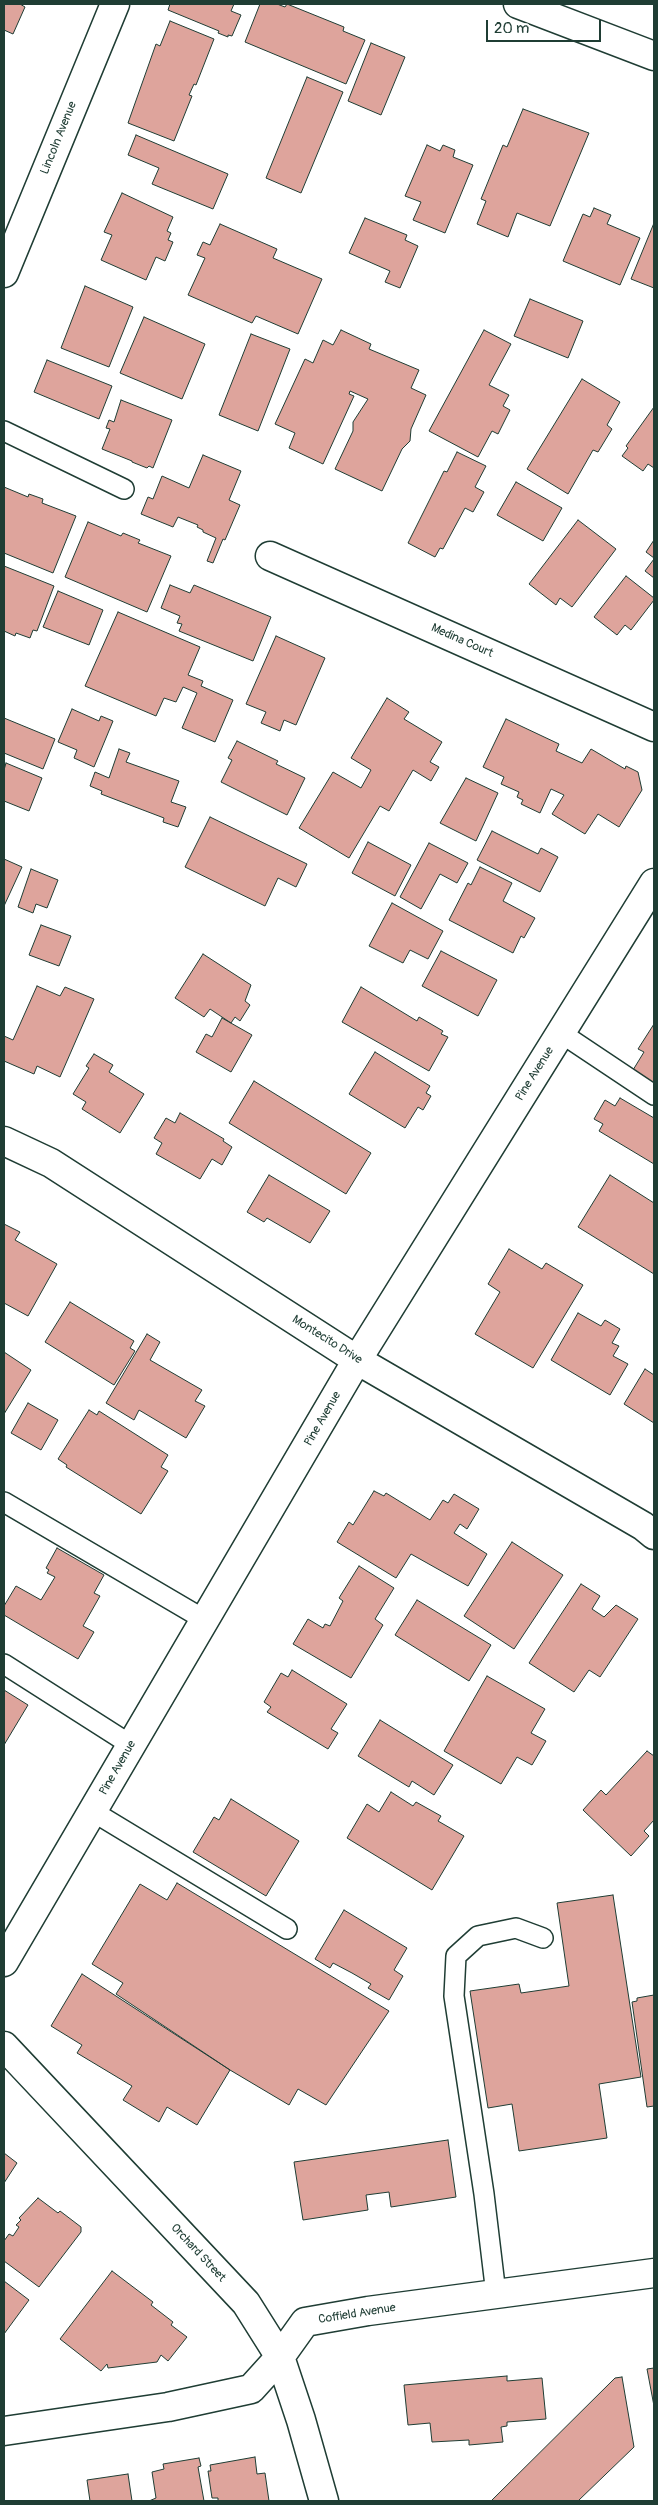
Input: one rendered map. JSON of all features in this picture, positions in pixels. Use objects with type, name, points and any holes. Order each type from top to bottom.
[{"type":"street","name":"Lincoln Avenue","points":[[4,273],[115,4]]},
{"type":"street","points":[[518,4],[654,56]]},
{"type":"street","name":"Medina Court","points":[[270,556],[654,727]]},
{"type":"street","name":"Pine Avenue","points":[[4,1962],[357,1360],[654,883]]},
{"type":"street","name":"Montecito Drive","points":[[4,1141],[51,1163],[357,1360],[643,1526],[654,1535]]},
{"type":"street","name":"Orchard Street","points":[[4,2046],[246,2303],[280,2357],[301,2420],[324,2501]]},
{"type":"street","name":"Coffield Avenue","points":[[4,2430],[168,2407],[251,2389],[280,2357],[305,2322],[654,2273]]},
{"type":"lane","points":[[4,431],[124,489]]},
{"type":"lane","points":[[561,1033],[654,1095]]},
{"type":"lane","points":[[4,1502],[205,1620]]},
{"type":"lane","points":[[4,1664],[131,1745]]},
{"type":"lane","points":[[92,1811],[286,1929]]},
{"type":"lane","points":[[496,2294],[484,2194],[454,1996],[456,1956],[478,1936],[516,1928],[543,1938]]},
{"type":"building","points":[[4,4],[20,4],[25,7],[13,34],[4,30]]},
{"type":"building","points":[[170,4],[234,4],[231,11],[241,15],[232,36],[228,35],[228,37],[218,33],[219,31],[168,10]]},
{"type":"building","points":[[260,4],[277,4],[285,7],[287,4],[344,27],[343,31],[365,40],[346,84],[245,42]]},
{"type":"building","points":[[170,21],[214,39],[196,85],[194,84],[189,95],[192,96],[174,141],[128,123],[156,44],[160,46]]},
{"type":"building","points":[[371,43],[405,57],[381,115],[348,101]]},
{"type":"building","points":[[307,77],[343,92],[301,193],[266,178]]},
{"type":"building","points":[[523,109],[589,133],[550,226],[517,213],[508,237],[477,224],[486,201],[481,199],[503,145],[507,147]]},
{"type":"building","points":[[136,135],[228,174],[213,209],[152,184],[159,168],[128,155]]},
{"type":"building","points":[[427,145],[440,151],[443,145],[455,150],[453,157],[473,165],[445,233],[413,220],[421,202],[405,196]]},
{"type":"building","points":[[122,193],[173,217],[167,231],[171,233],[168,240],[173,242],[165,261],[156,257],[146,280],[101,260],[112,235],[104,232]]},
{"type":"building","points":[[594,208],[611,215],[607,224],[640,238],[620,285],[563,261],[583,214],[590,217]]},
{"type":"building","points":[[365,218],[407,235],[405,240],[418,246],[400,288],[385,282],[390,271],[349,253]]},
{"type":"building","points":[[654,223],[654,288],[631,279]]},
{"type":"building","points":[[220,224],[277,249],[273,258],[322,279],[298,334],[256,316],[252,323],[188,295],[205,258],[197,255],[203,242],[210,245]]},
{"type":"building","points":[[85,286],[133,307],[109,367],[61,348]]},
{"type":"building","points":[[530,299],[583,321],[568,358],[514,336]]},
{"type":"building","points":[[144,317],[205,344],[182,399],[120,373]]},
{"type":"building","points":[[341,330],[371,344],[369,349],[419,370],[411,388],[426,395],[411,429],[410,441],[402,449],[382,491],[335,469],[353,431],[353,422],[368,399],[350,391],[349,394],[354,396],[323,464],[289,448],[295,433],[275,424],[305,359],[313,363],[323,340],[333,345]]},
{"type":"building","points":[[484,330],[511,344],[489,385],[509,395],[503,406],[510,410],[498,434],[492,431],[478,457],[429,431]]},
{"type":"building","points":[[251,334],[290,349],[258,431],[219,415]]},
{"type":"building","points":[[47,360],[112,386],[99,419],[34,392]]},
{"type":"building","points":[[582,379],[620,402],[607,425],[612,429],[598,452],[593,450],[568,494],[527,469]]},
{"type":"building","points":[[121,400],[172,420],[153,468],[149,466],[147,468],[102,449],[110,429],[106,428],[109,420],[114,422]]},
{"type":"building","points":[[654,407],[654,468],[648,464],[643,471],[622,456],[628,448],[626,446]]},
{"type":"building","points":[[457,452],[486,466],[475,487],[484,492],[473,512],[465,508],[443,549],[440,548],[435,557],[408,543],[444,471],[447,472]]},
{"type":"building","points":[[203,455],[241,471],[229,500],[240,505],[213,563],[207,561],[216,538],[203,532],[203,530],[197,527],[198,525],[178,517],[173,527],[141,514],[148,497],[153,499],[162,476],[189,488]]},
{"type":"building","points":[[516,482],[562,508],[543,541],[497,515]]},
{"type":"building","points":[[4,487],[28,497],[29,494],[43,499],[42,503],[76,516],[53,573],[4,553]]},
{"type":"building","points":[[578,520],[616,549],[572,607],[560,598],[556,605],[529,584]]},
{"type":"building","points":[[88,522],[121,536],[123,533],[140,540],[138,543],[171,556],[147,612],[65,577]]},
{"type":"building","points":[[654,540],[654,558],[646,552]]},
{"type":"building","points":[[654,559],[654,578],[645,571]]},
{"type":"building","points":[[4,566],[54,586],[37,631],[33,630],[30,638],[16,633],[15,636],[4,631]]},
{"type":"building","points":[[626,576],[654,598],[654,600],[631,630],[625,625],[617,635],[594,617]]},
{"type":"building","points":[[170,585],[190,593],[194,585],[271,617],[253,661],[179,631],[182,624],[177,623],[180,616],[161,608]]},
{"type":"building","points":[[58,591],[103,610],[89,645],[43,627]]},
{"type":"building","points":[[118,612],[200,647],[188,675],[203,681],[201,686],[233,700],[215,742],[182,728],[197,693],[183,687],[176,702],[164,698],[156,716],[85,686]]},
{"type":"building","points":[[276,636],[325,658],[296,725],[284,720],[280,731],[261,723],[266,712],[246,704]]},
{"type":"building","points":[[387,698],[409,712],[404,719],[442,742],[430,762],[439,767],[431,781],[413,770],[389,811],[380,806],[349,858],[299,828],[333,772],[361,788],[371,770],[351,758]]},
{"type":"building","points":[[72,709],[99,721],[101,716],[113,721],[94,767],[74,758],[77,750],[58,742]]},
{"type":"building","points":[[4,718],[55,739],[43,769],[4,753]]},
{"type":"building","points":[[506,719],[559,744],[556,751],[582,763],[591,749],[625,769],[626,766],[638,772],[642,790],[619,827],[598,814],[585,834],[552,814],[564,795],[551,789],[540,813],[521,804],[523,800],[517,797],[519,792],[501,784],[504,777],[483,767]]},
{"type":"building","points":[[237,741],[278,761],[276,764],[305,778],[287,815],[221,782],[232,760],[228,758]]},
{"type":"building","points":[[119,749],[130,753],[126,762],[179,781],[171,802],[186,807],[178,827],[163,822],[164,818],[101,794],[102,791],[90,786],[95,772],[109,778]]},
{"type":"building","points":[[6,763],[42,778],[29,811],[4,801],[4,770]]},
{"type":"building","points":[[466,778],[498,793],[476,841],[440,823]]},
{"type":"building","points":[[210,817],[307,864],[296,887],[278,878],[265,906],[185,867]]},
{"type":"building","points":[[492,831],[538,854],[541,848],[558,857],[540,892],[477,860]]},
{"type":"building","points":[[368,842],[411,865],[395,896],[352,873]]},
{"type":"building","points":[[429,843],[468,863],[457,883],[440,874],[421,909],[400,897]]},
{"type":"building","points":[[4,859],[22,867],[4,906]]},
{"type":"building","points":[[480,867],[512,883],[503,901],[535,918],[524,938],[521,936],[513,953],[449,920],[468,883],[471,885]]},
{"type":"building","points":[[31,869],[58,880],[47,908],[36,904],[33,913],[18,907]]},
{"type":"building","points":[[392,903],[443,931],[428,959],[410,950],[403,963],[369,946]]},
{"type":"building","points":[[41,925],[71,936],[59,966],[29,955]]},
{"type":"building","points":[[441,951],[497,980],[478,1016],[422,986]]},
{"type":"building","points":[[203,954],[251,985],[245,1001],[250,1005],[240,1021],[235,1017],[231,1023],[210,1009],[204,1017],[175,998]]},
{"type":"building","points":[[37,986],[60,996],[65,987],[94,999],[60,1077],[37,1066],[34,1074],[4,1061],[4,1036],[13,1040]]},
{"type":"building","points":[[361,987],[417,1021],[419,1017],[443,1031],[441,1034],[448,1037],[429,1071],[342,1022]]},
{"type":"building","points":[[222,1018],[252,1035],[231,1072],[196,1052],[206,1034],[212,1037]]},
{"type":"building","points":[[654,1024],[654,1084],[633,1070],[644,1052],[638,1049]]},
{"type":"building","points":[[375,1052],[430,1086],[426,1093],[431,1096],[423,1110],[418,1107],[405,1128],[349,1094]]},
{"type":"building","points":[[94,1054],[113,1065],[109,1072],[144,1094],[120,1133],[82,1109],[86,1102],[73,1094],[89,1068],[86,1066]]},
{"type":"building","points":[[254,1081],[371,1153],[346,1194],[229,1123]]},
{"type":"building","points":[[620,1098],[654,1118],[654,1164],[599,1131],[603,1124],[594,1119],[605,1100],[615,1106]]},
{"type":"building","points":[[180,1113],[224,1139],[223,1141],[232,1147],[222,1165],[212,1159],[200,1179],[156,1154],[162,1143],[154,1138],[166,1118],[175,1123]]},
{"type":"building","points":[[269,1175],[330,1211],[310,1243],[267,1218],[264,1222],[247,1212]]},
{"type":"building","points":[[610,1175],[654,1203],[654,1274],[578,1227]]},
{"type":"building","points":[[4,1224],[20,1232],[15,1240],[57,1264],[28,1316],[4,1303]]},
{"type":"building","points":[[509,1249],[542,1269],[546,1263],[583,1285],[533,1368],[475,1334],[500,1292],[488,1284]]},
{"type":"building","points":[[70,1302],[134,1341],[130,1348],[135,1351],[114,1385],[45,1342]]},
{"type":"building","points":[[578,1313],[601,1326],[605,1320],[620,1329],[612,1343],[619,1346],[613,1356],[628,1364],[610,1395],[551,1360]]},
{"type":"building","points":[[147,1334],[160,1342],[150,1360],[202,1390],[195,1401],[205,1406],[186,1438],[139,1410],[134,1420],[106,1403]]},
{"type":"building","points":[[4,1352],[31,1370],[4,1414]]},
{"type":"building","points":[[645,1369],[654,1375],[654,1423],[624,1404]]},
{"type":"building","points":[[28,1403],[58,1420],[41,1450],[11,1433]]},
{"type":"building","points":[[89,1410],[97,1415],[99,1411],[168,1455],[161,1467],[168,1471],[141,1514],[66,1467],[67,1465],[58,1459]]},
{"type":"building","points":[[374,1491],[384,1496],[386,1493],[430,1520],[443,1500],[448,1503],[454,1494],[479,1509],[467,1529],[460,1524],[454,1533],[487,1554],[468,1586],[411,1554],[396,1578],[337,1542],[349,1522],[353,1525]]},
{"type":"building","points":[[512,1542],[563,1575],[514,1649],[464,1616]]},
{"type":"building","points":[[57,1548],[104,1575],[94,1593],[100,1596],[83,1626],[94,1632],[78,1659],[4,1615],[4,1606],[16,1586],[41,1600],[55,1577],[47,1573],[49,1570],[46,1568]]},
{"type":"building","points":[[359,1566],[394,1588],[375,1619],[383,1625],[351,1678],[293,1644],[308,1619],[323,1628],[325,1624],[330,1626],[343,1601],[339,1598]]},
{"type":"building","points":[[581,1584],[600,1596],[592,1609],[604,1617],[616,1605],[638,1619],[600,1677],[589,1670],[574,1692],[529,1663]]},
{"type":"building","points":[[417,1600],[491,1645],[469,1681],[395,1635]]},
{"type":"building","points":[[292,1670],[347,1704],[331,1729],[338,1733],[328,1749],[267,1712],[271,1707],[264,1702],[281,1673],[288,1677]]},
{"type":"building","points":[[487,1676],[545,1709],[531,1733],[546,1741],[532,1765],[517,1757],[501,1784],[444,1751]]},
{"type":"building","points":[[4,1690],[28,1705],[4,1745]]},
{"type":"building","points":[[380,1720],[453,1765],[434,1795],[412,1781],[409,1787],[358,1756]]},
{"type":"building","points":[[647,1751],[654,1756],[654,1820],[644,1831],[649,1836],[631,1856],[583,1810],[601,1790],[606,1795]]},
{"type":"building","points":[[391,1792],[413,1806],[416,1802],[441,1816],[438,1821],[464,1836],[432,1890],[347,1838],[367,1804],[379,1812]]},
{"type":"building","points":[[231,1799],[299,1841],[266,1896],[193,1852],[214,1817],[219,1820]]},
{"type":"building","points":[[177,1883],[389,2011],[326,2105],[298,2089],[289,2105],[230,2070],[116,1994],[123,1983],[92,1964],[140,1884],[167,1900]]},
{"type":"building","points":[[613,1895],[641,2077],[599,2084],[607,2138],[519,2151],[512,2104],[488,2108],[470,1991],[519,1984],[521,1993],[569,1986],[557,1903]]},
{"type":"building","points":[[344,1910],[407,1948],[394,1970],[403,1976],[389,2000],[368,1988],[371,1984],[352,1973],[333,1963],[330,1968],[315,1959]]},
{"type":"building","points":[[82,1974],[230,2070],[197,2125],[167,2107],[159,2122],[123,2100],[132,2086],[77,2053],[82,2045],[51,2026]]},
{"type":"building","points":[[654,1995],[654,2106],[647,2107],[632,2002],[637,2001],[637,1998]]},
{"type":"building","points":[[448,2140],[456,2197],[391,2207],[389,2192],[366,2195],[368,2210],[303,2220],[294,2162]]},
{"type":"building","points":[[4,2153],[17,2163],[4,2183]]},
{"type":"building","points":[[38,2198],[58,2213],[60,2211],[81,2227],[81,2232],[39,2287],[4,2261],[4,2241],[9,2234],[13,2236],[19,2227],[16,2225],[21,2220],[19,2218]]},
{"type":"building","points":[[112,2271],[153,2302],[151,2305],[173,2322],[171,2325],[187,2337],[168,2361],[161,2355],[157,2362],[108,2368],[107,2364],[101,2371],[60,2339]]},
{"type":"building","points":[[4,2281],[29,2300],[4,2334]]},
{"type":"building","points":[[654,2368],[654,2406],[647,2369]]},
{"type":"building","points":[[507,2376],[507,2381],[542,2378],[546,2419],[507,2422],[507,2426],[501,2427],[503,2442],[469,2445],[469,2440],[432,2442],[430,2423],[408,2425],[404,2385]]},
{"type":"building","points":[[622,2377],[634,2447],[578,2501],[491,2501],[615,2378]]},
{"type":"building","points":[[255,2457],[257,2474],[265,2473],[269,2501],[218,2501],[218,2498],[212,2498],[208,2471],[211,2471],[210,2465]]},
{"type":"building","points":[[199,2458],[201,2466],[198,2467],[204,2501],[149,2501],[156,2498],[152,2472],[164,2469],[163,2464]]},
{"type":"building","points":[[128,2474],[132,2501],[90,2501],[87,2480]]}]
